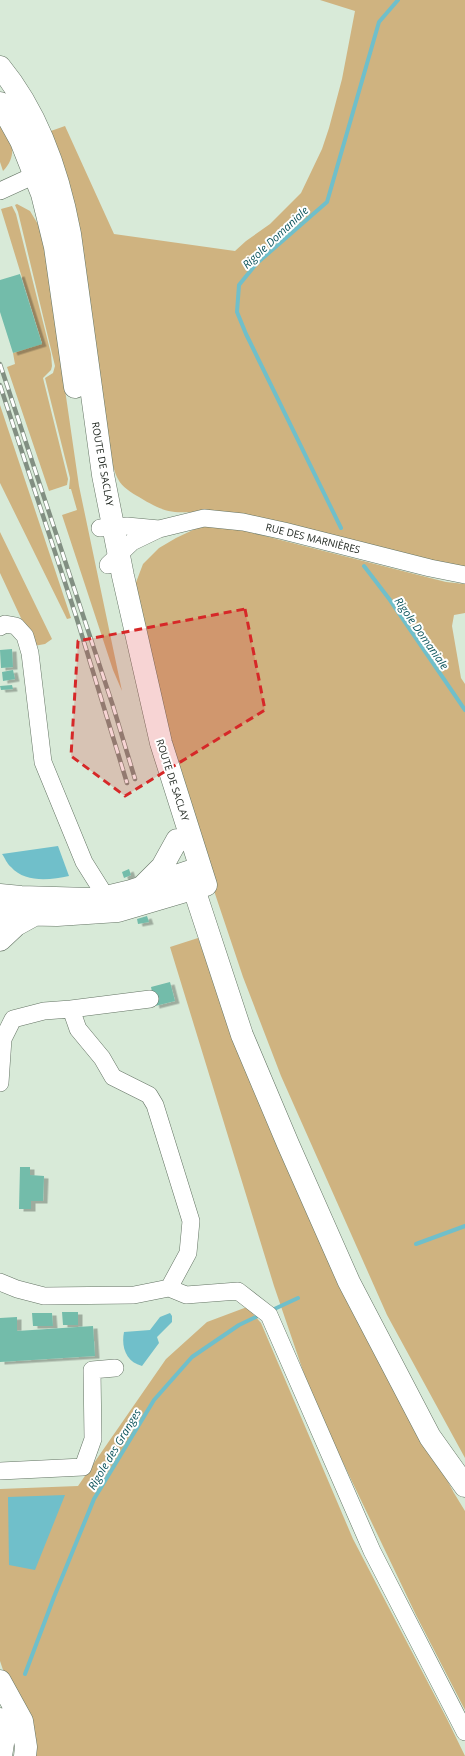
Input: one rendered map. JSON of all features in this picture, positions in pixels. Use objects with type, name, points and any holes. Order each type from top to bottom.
[{"type":"main road","name":"ROUTE DE SACLAY","points":[[0,67],[30,115],[52,162],[63,201],[70,234],[103,475],[107,527]]},
{"type":"main road","name":"ROUTE DE SACLAY","points":[[0,103],[21,141],[42,194],[55,247],[82,434],[197,879]]},
{"type":"main road","name":"ROUTE DE SACLAY","points":[[114,560],[124,645],[177,840],[197,879]]},
{"type":"main road","points":[[141,888],[162,867],[177,840]]},
{"type":"main road","points":[[0,895],[21,897],[106,897],[141,888],[197,879]]},
{"type":"main road","points":[[0,914],[57,915],[118,910],[197,879]]},
{"type":"main road","points":[[197,879],[250,1018],[296,1132],[360,1273],[465,1480]]},
{"type":"main road","points":[[197,879],[242,1035],[288,1144],[350,1282],[430,1437],[465,1486]]},
{"type":"main road","points":[[0,940],[16,926],[36,914]]},
{"type":"main road","points":[[0,1681],[22,1721],[26,1747],[25,1756]]},
{"type":"main road","points":[[0,1719],[4,1737],[1,1756]]},
{"type":"street","points":[[0,191],[35,175]]},
{"type":"street","name":"RUE DES MARNIÈRES","points":[[114,560],[132,542],[159,529],[204,518],[228,519],[306,536],[430,568],[465,575]]},
{"type":"street","name":"RUE DES MARNIÈRES","points":[[107,527],[159,529]]},
{"type":"street","points":[[0,627],[5,624],[16,626],[25,636],[31,660],[43,762],[84,862],[106,897]]},
{"type":"street","points":[[0,1083],[3,1039],[13,1019],[44,1011],[150,999]]},
{"type":"street","points":[[71,1009],[78,1029],[102,1058],[113,1077],[149,1096],[155,1105],[191,1221],[188,1253],[169,1288]]},
{"type":"street","points":[[0,1282],[16,1289],[44,1296],[134,1295],[169,1288],[186,1295],[238,1291],[269,1315],[372,1551],[465,1732]]},
{"type":"street","points":[[0,1471],[83,1467],[93,1439],[92,1370],[115,1368]]},
{"type":"highlighted area","points":[[245,609],[265,710],[125,796],[71,756],[78,641]]},
{"type":"shaded area","points":[[320,0],[465,0],[465,570],[201,512],[168,511],[155,506],[127,490],[117,476],[109,453],[48,132],[65,126],[114,234],[235,251],[270,224],[301,193],[322,149],[342,79],[355,11]]},
{"type":"shaded area","points":[[0,112],[12,142],[11,157],[3,171],[0,162]]},
{"type":"shaded area","points":[[17,204],[30,211],[42,231],[79,486],[122,691],[113,670],[62,515],[77,510],[71,489],[69,489],[70,478],[45,378],[53,373],[55,366],[18,212],[15,205]]},
{"type":"shaded area","points":[[12,206],[16,214],[51,354],[51,370],[43,378],[68,479],[67,485],[49,491],[7,367],[15,364],[13,353],[42,343],[1,209]]},
{"type":"shaded area","points":[[0,405],[71,618],[67,619],[0,483]]},
{"type":"shaded area","points":[[226,526],[446,582],[465,584],[465,613],[454,615],[452,626],[461,678],[465,684],[465,1458],[387,1315],[281,1076],[243,977],[206,867],[158,694],[135,585],[143,564],[159,548],[197,528]]},
{"type":"shaded area","points":[[0,532],[52,639],[45,644],[34,646],[0,573]]},
{"type":"shaded area","points":[[198,938],[239,1052],[330,1259],[465,1511],[465,1710],[416,1615],[313,1400],[274,1286],[170,947]]},
{"type":"shaded area","points":[[247,1307],[261,1323],[353,1539],[465,1756],[32,1756],[0,1661],[0,1489],[78,1486],[166,1359],[207,1322]]},
{"type":"water","points":[[58,846],[69,876],[54,879],[38,879],[23,876],[7,863],[2,854]]},
{"type":"water","points":[[170,1313],[172,1316],[172,1322],[157,1337],[159,1343],[142,1366],[132,1361],[128,1357],[124,1348],[124,1332],[150,1330],[160,1317]]},
{"type":"water","points":[[65,1495],[35,1570],[9,1565],[8,1497]]},
{"type":"building","points":[[20,274],[42,344],[13,353],[0,312],[0,280]]},
{"type":"building","points":[[12,649],[13,667],[1,668],[0,650]]},
{"type":"building","points":[[13,670],[15,679],[3,681],[2,672]]},
{"type":"building","points":[[12,685],[13,689],[1,690],[0,686]]},
{"type":"building","points":[[129,869],[131,875],[124,878],[122,872]]},
{"type":"building","points":[[147,916],[149,922],[138,924],[137,919]]},
{"type":"building","points":[[170,982],[175,1001],[155,1006],[151,987]]},
{"type":"building","points":[[20,1167],[30,1167],[30,1175],[44,1176],[43,1201],[31,1201],[31,1209],[19,1209]]},
{"type":"building","points":[[62,1312],[78,1312],[78,1325],[63,1325]]},
{"type":"building","points":[[32,1313],[52,1313],[53,1326],[33,1326]]},
{"type":"building","points":[[17,1317],[17,1331],[93,1326],[95,1356],[0,1362],[0,1318]]},
{"type":"waterway","name":"Rigole Domaniale","points":[[341,528],[246,334],[237,312],[239,285],[256,264],[327,202],[379,22],[398,0]]},
{"type":"waterway","name":"Rigole Domaniale","points":[[364,566],[390,600],[465,710]]},
{"type":"waterway","name":"Rigole Domaniale","points":[[416,1244],[465,1226]]},
{"type":"waterway","name":"Rigole des Granges","points":[[270,1311],[298,1298]]},
{"type":"waterway","name":"Rigole des Granges","points":[[25,1674],[54,1597],[94,1499],[154,1400],[192,1357],[239,1325],[262,1314]]},
{"type":"railway","points":[[0,364],[113,706],[135,779]]},
{"type":"railway","points":[[0,385],[76,616],[127,783]]}]
